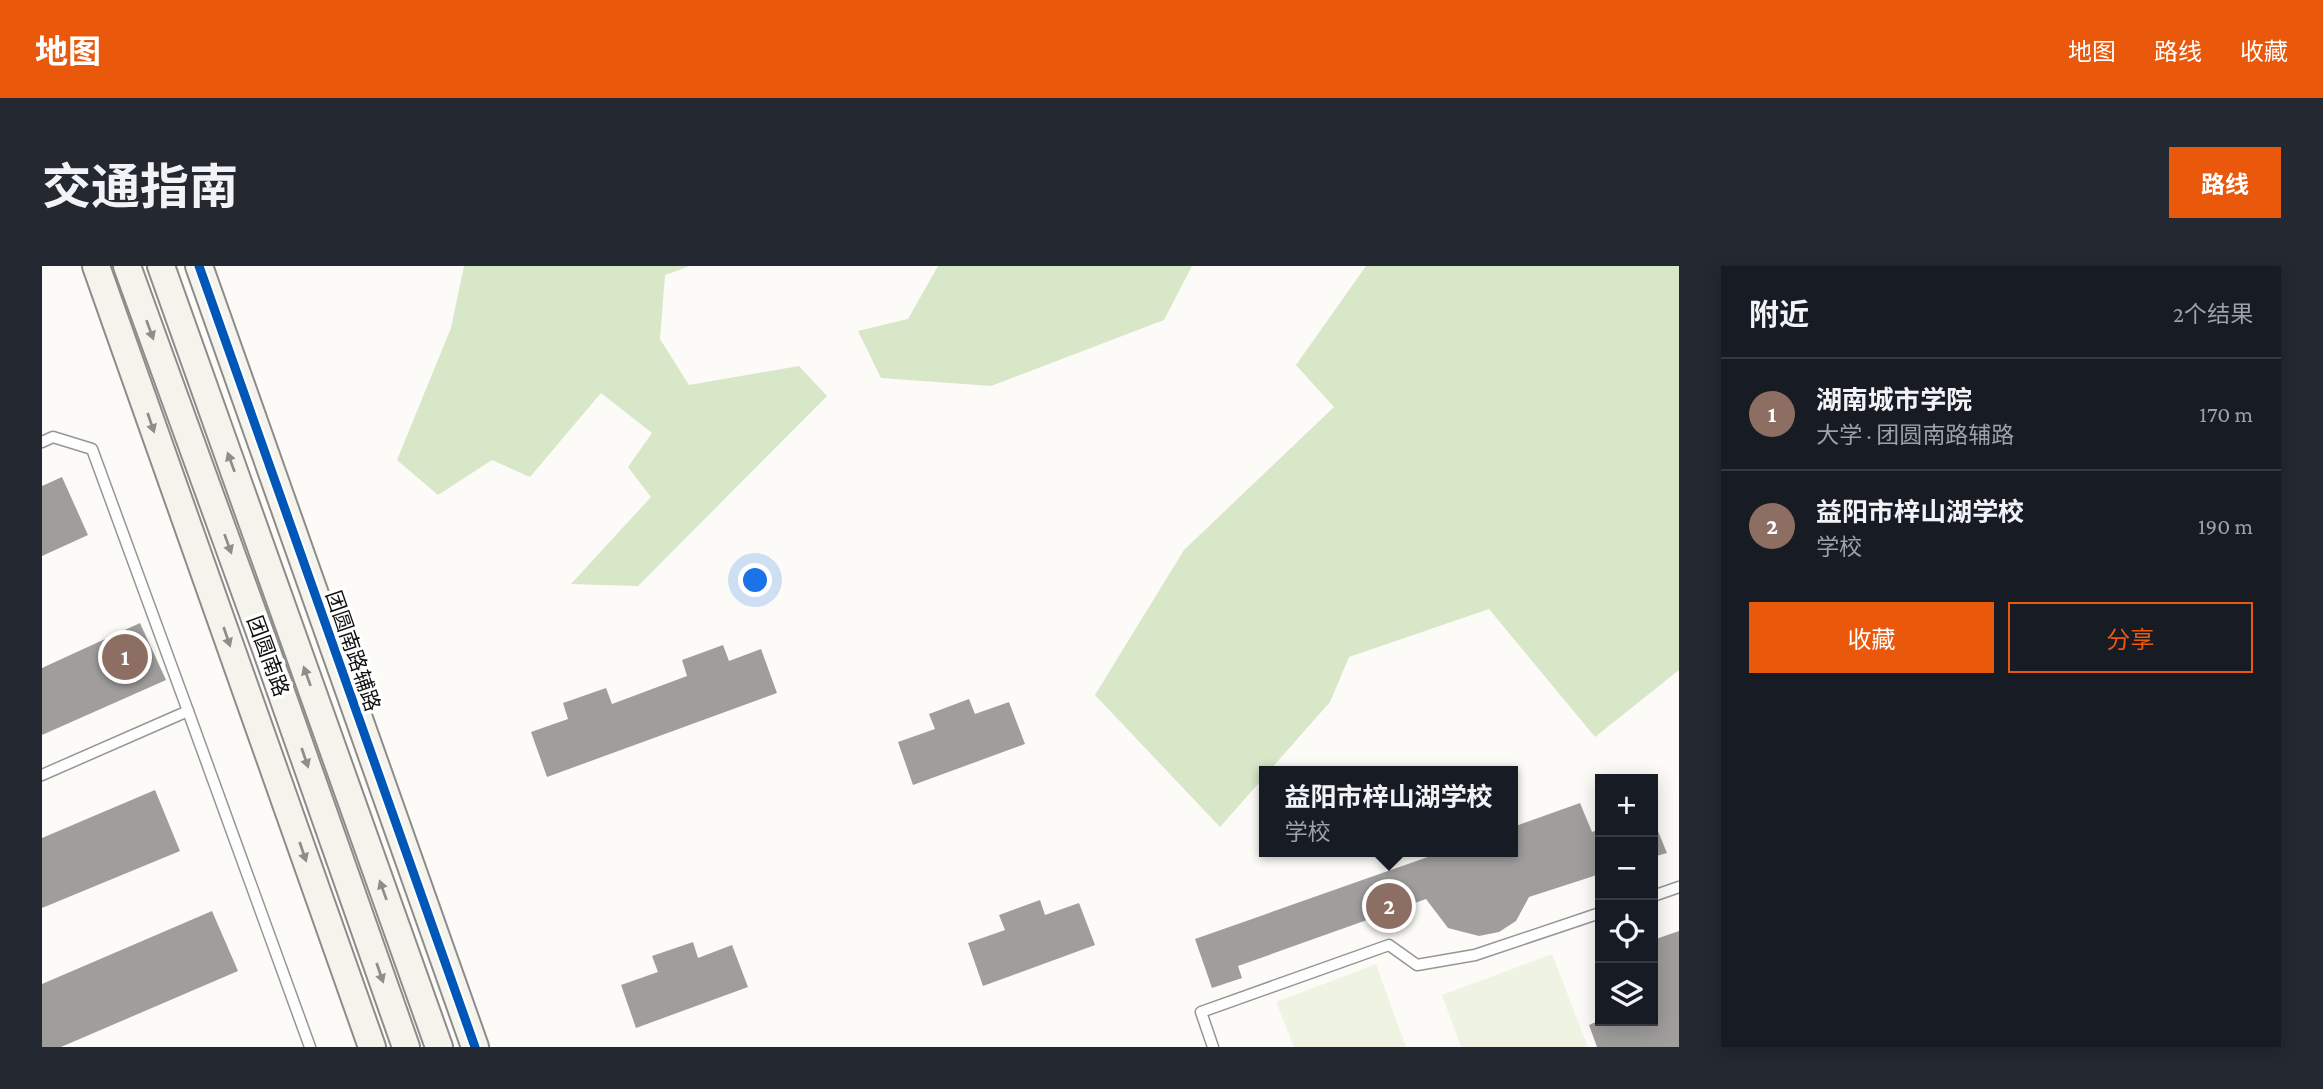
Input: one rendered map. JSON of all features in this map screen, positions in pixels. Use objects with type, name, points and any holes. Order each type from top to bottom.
[{"type":"street","points":[[96,266],[372,1047]]},
{"type":"street","name":"团圆南路","points":[[127,266],[406,1047]]},
{"type":"street","name":"团圆南路","points":[[161,266],[439,1047]]},
{"type":"street","name":"团圆南路辅路","points":[[199,266],[475,1047]]},
{"type":"lane","points":[[42,442],[53,437],[92,449],[310,1047]]},
{"type":"lane","points":[[42,775],[188,711]]},
{"type":"lane","points":[[1658,894],[1679,887]]},
{"type":"lane","points":[[1213,1047],[1201,1012],[1389,945],[1417,965],[1475,955],[1595,915]]},
{"type":"green space","points":[[464,266],[690,266],[665,275],[660,339],[689,385],[799,366],[827,396],[638,586],[571,584],[651,497],[628,467],[652,433],[601,393],[530,477],[492,460],[438,495],[397,460],[451,328]]},
{"type":"green space","points":[[938,266],[1192,266],[1164,320],[991,386],[881,378],[858,331],[908,319]]},
{"type":"green space","points":[[1366,266],[1679,266],[1679,670],[1595,737],[1489,609],[1349,657],[1330,702],[1273,766],[1259,766],[1259,783],[1220,827],[1095,695],[1184,550],[1334,407],[1296,365]]},
{"type":"green space","points":[[1552,954],[1588,1047],[1461,1047],[1442,995]]},
{"type":"green space","points":[[1376,964],[1406,1047],[1294,1047],[1276,1002]]},
{"type":"building","points":[[62,477],[88,535],[42,556],[42,486]]},
{"type":"building","points":[[140,623],[166,680],[42,735],[42,668]]},
{"type":"building","points":[[723,645],[729,661],[761,649],[777,693],[547,777],[531,732],[568,719],[563,703],[606,688],[612,704],[687,676],[682,660]]},
{"type":"building","points":[[969,699],[975,714],[1009,702],[1025,744],[913,785],[898,742],[935,729],[929,714]]},
{"type":"building","points":[[155,790],[180,851],[42,908],[42,838]]},
{"type":"building","points":[[1580,803],[1592,832],[1595,831],[1595,876],[1529,897],[1516,921],[1499,932],[1479,936],[1448,928],[1426,899],[1238,966],[1242,978],[1212,988],[1195,939],[1428,857],[1518,857],[1518,825]]},
{"type":"building","points":[[1658,831],[1667,853],[1658,856]]},
{"type":"building","points":[[1040,900],[1045,915],[1079,903],[1095,945],[983,986],[968,943],[1005,930],[999,915]]},
{"type":"building","points":[[212,911],[238,971],[61,1047],[42,1047],[42,984]]},
{"type":"building","points":[[1679,931],[1679,1047],[1597,1047],[1589,1025],[1595,1022],[1595,1026],[1658,1026],[1658,938]]},
{"type":"building","points":[[693,942],[698,958],[732,945],[748,987],[636,1028],[621,985],[658,972],[652,956]]},
{"type":"cycle path","points":[[199,266],[475,1047]]},
{"type":"place","name":"湖南城市学院","points":[[125,657]]},
{"type":"place","name":"益阳市梓山湖学校","points":[[1389,906]]}]
